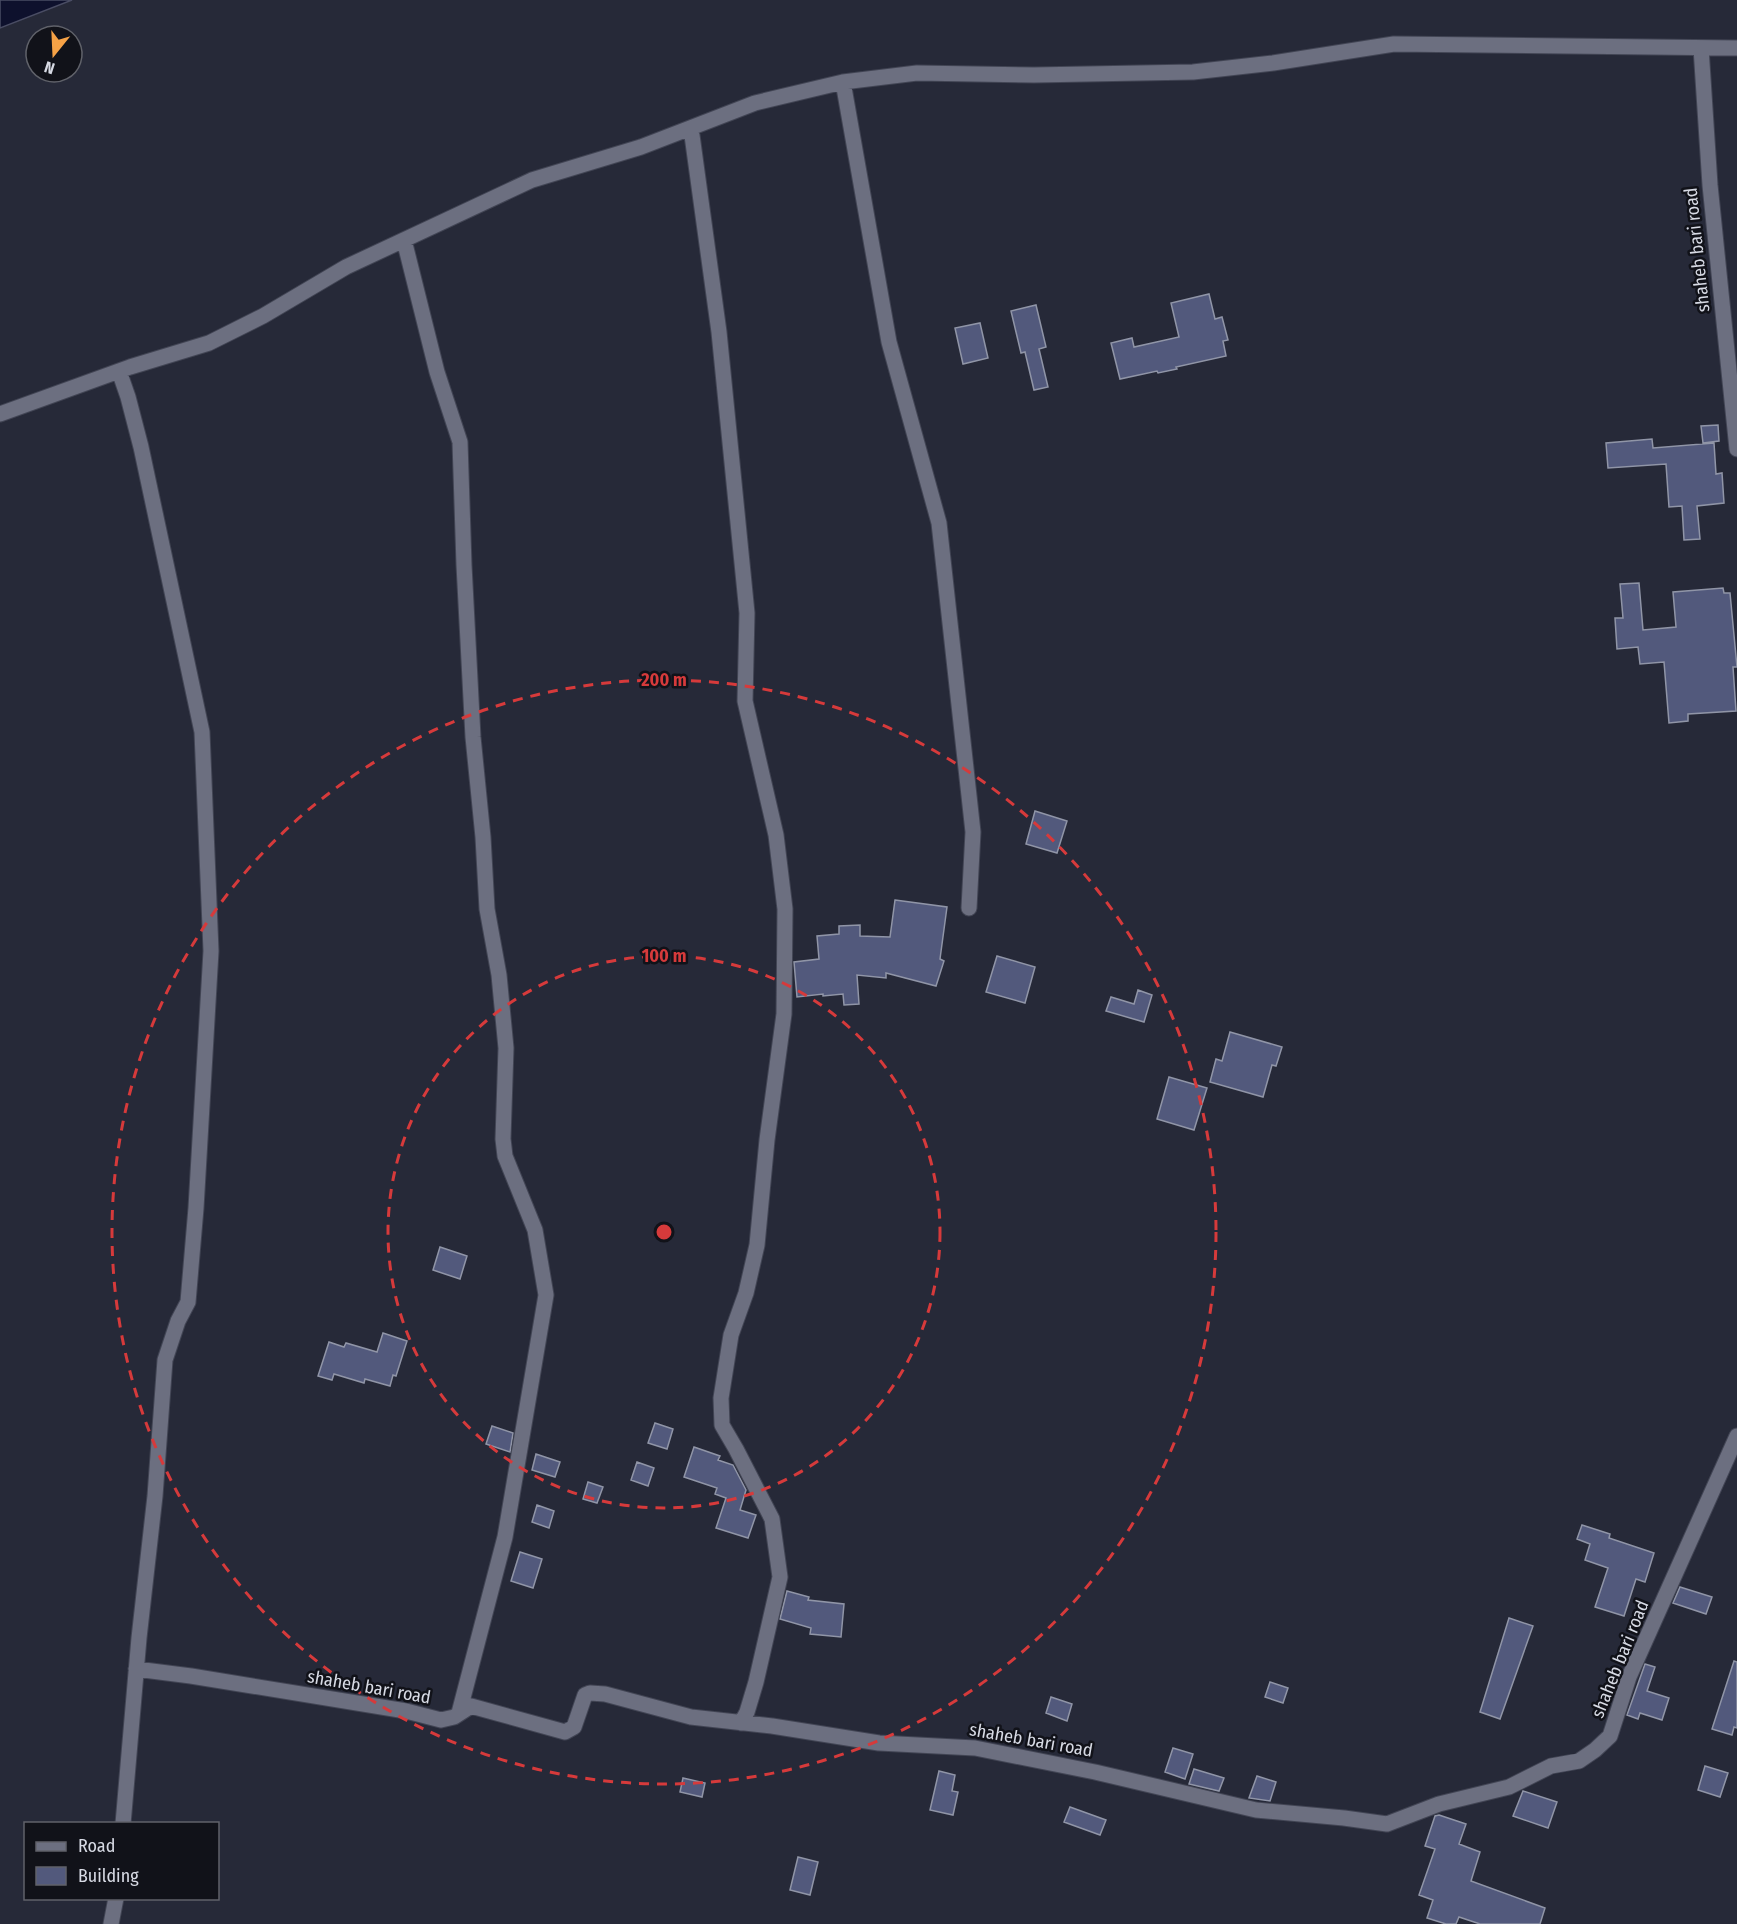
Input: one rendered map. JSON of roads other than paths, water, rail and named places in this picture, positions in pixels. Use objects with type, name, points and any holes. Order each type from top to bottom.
[{"type":"street","points":[[0,414],[119,371],[209,344],[263,316],[346,267],[532,180],[641,147],[754,103],[843,82],[917,73],[1034,75],[1193,72],[1273,63],[1394,44],[1737,48]]},
{"type":"street","name":"shaheb bari road","points":[[1701,48],[1710,185],[1737,449]]},
{"type":"street","points":[[843,82],[889,342],[939,523],[973,832],[969,908]]},
{"type":"street","points":[[691,128],[718,332],[747,613],[745,701],[776,835],[785,909],[784,1014],[766,1140],[757,1245],[746,1293],[731,1335],[721,1398],[722,1425],[772,1519],[780,1577],[756,1682],[747,1712],[741,1722]]},
{"type":"street","points":[[404,240],[437,372],[460,442],[473,737],[483,837],[487,909],[499,975],[506,1048],[503,1138],[505,1156],[535,1230],[546,1296],[505,1536],[459,1713]]},
{"type":"street","points":[[119,371],[141,447],[202,732],[211,951],[188,1302],[178,1321],[165,1360],[155,1496],[136,1669],[123,1822]]},
{"type":"street","name":"shaheb bari road","points":[[136,1669],[395,1709],[441,1720],[454,1717],[471,1706],[564,1732],[574,1727],[582,1699],[590,1693],[605,1694],[691,1716],[879,1743],[975,1748],[1095,1772],[1256,1810],[1387,1824],[1439,1804],[1509,1786],[1551,1766],[1579,1761],[1610,1736],[1629,1677],[1737,1437]]},
{"type":"street","points":[[111,1924],[116,1900]]},
{"type":"water","points":[[0,0],[72,0],[0,28]]}]
